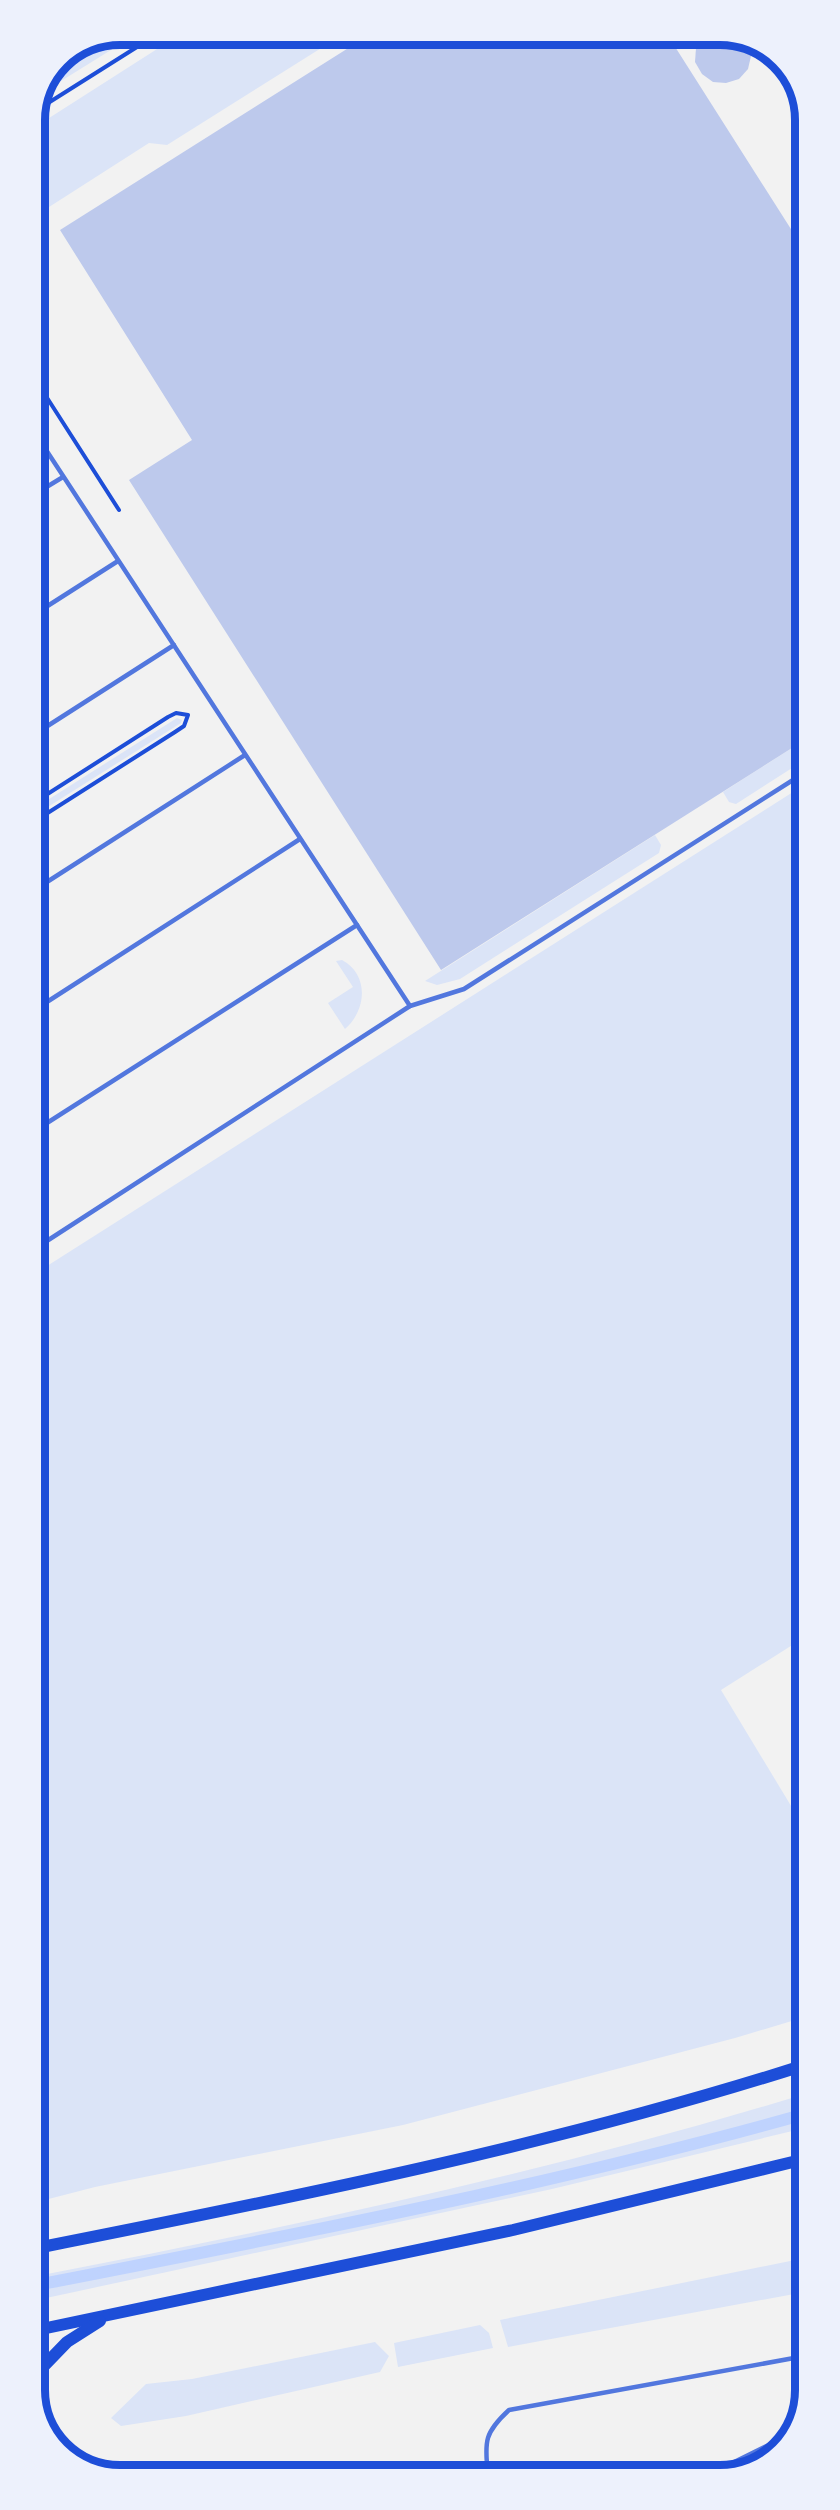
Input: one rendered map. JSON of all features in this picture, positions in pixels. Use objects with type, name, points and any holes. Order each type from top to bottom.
[{"type":"main road","points":[[45,2246],[256,2204],[458,2159],[615,2120],[795,2068]]},
{"type":"main road","points":[[45,2328],[524,2227],[795,2161]]},
{"type":"main road","points":[[45,2364],[80,2332],[118,2313]]},
{"type":"lane","points":[[45,449],[410,1006]]},
{"type":"lane","points":[[45,488],[63,477]]},
{"type":"lane","points":[[45,608],[118,561]]},
{"type":"lane","points":[[45,728],[174,645]]},
{"type":"lane","points":[[45,883],[245,755]]},
{"type":"lane","points":[[45,1242],[410,1006],[464,989],[795,779]]},
{"type":"lane","points":[[45,1003],[300,839]]},
{"type":"lane","points":[[45,1124],[357,925]]},
{"type":"lane","points":[[487,2465],[485,2451],[491,2426],[509,2410],[795,2358]]},
{"type":"lane","points":[[730,2464],[773,2443]]},
{"type":"path","points":[[46,104],[139,45]]},
{"type":"path","points":[[45,796],[168,717],[176,713],[188,715],[184,726],[45,815]]},
{"type":"shaded area","points":[[119,45],[54,85],[67,67],[97,49]]},
{"type":"shaded area","points":[[163,45],[326,45],[167,145],[149,143],[45,210],[45,121]]},
{"type":"shaded area","points":[[177,718],[182,720],[181,723],[45,809],[45,802]]},
{"type":"shaded area","points":[[795,746],[795,766],[736,804],[729,802],[723,792]]},
{"type":"shaded area","points":[[795,791],[795,1643],[721,1690],[795,1812],[795,2020],[735,2038],[403,2125],[95,2187],[45,2200],[45,1267]]},
{"type":"shaded area","points":[[655,835],[661,845],[659,853],[460,979],[437,985],[425,981]]},
{"type":"shaded area","points":[[342,960],[357,975],[362,993],[357,1013],[345,1029],[328,1003],[353,987],[336,961]]},
{"type":"shaded area","points":[[795,2097],[795,2130],[552,2189],[45,2298],[45,2274],[424,2195],[710,2122]]},
{"type":"shaded area","points":[[795,2260],[795,2294],[508,2347],[500,2320]]},
{"type":"shaded area","points":[[480,2325],[489,2333],[493,2348],[398,2367],[394,2343]]},
{"type":"shaded area","points":[[375,2342],[389,2356],[380,2372],[186,2416],[121,2426],[111,2418],[146,2384],[192,2379]]},
{"type":"building","points":[[353,45],[674,45],[795,235],[795,746],[441,970],[129,480],[192,440],[60,230]]},
{"type":"building","points":[[698,45],[725,45],[744,49],[750,52],[748,69],[739,79],[726,83],[713,82],[702,74],[695,62]]},
{"type":"waterway","points":[[45,2283],[326,2228],[519,2186],[615,2164],[795,2117]]}]
